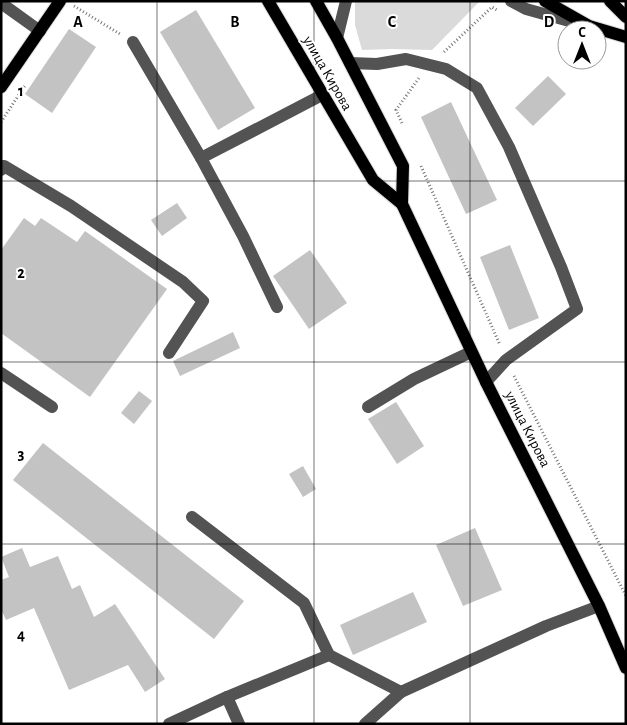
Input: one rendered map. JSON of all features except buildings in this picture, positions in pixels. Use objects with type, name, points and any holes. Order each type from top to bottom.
[{"type":"main road","points":[[1,87],[60,1]]},
{"type":"main road","name":"улица Кирова","points":[[268,1],[373,180],[402,204],[471,352],[599,606],[626,668]]},
{"type":"main road","name":"улица Кирова","points":[[316,1],[403,166],[402,204]]},
{"type":"main road","points":[[544,1],[578,20]]},
{"type":"main road","points":[[610,1],[626,16]]},
{"type":"main road","points":[[607,31],[626,37]]},
{"type":"street","points":[[337,38],[346,1]]},
{"type":"street","points":[[512,1],[526,9],[567,20]]},
{"type":"street","points":[[1,3],[40,31]]},
{"type":"street","points":[[133,42],[201,158],[243,236],[277,307]]},
{"type":"street","points":[[350,63],[377,64],[406,59],[446,69],[477,88],[509,147],[561,267],[577,309],[506,360],[486,382]]},
{"type":"street","points":[[201,158],[322,95]]},
{"type":"street","points":[[1,170],[4,166],[71,206],[182,282],[203,302],[168,353]]},
{"type":"street","points":[[368,408],[414,379],[471,352]]},
{"type":"street","points":[[1,373],[52,407]]},
{"type":"street","points":[[192,517],[304,603],[329,656],[401,692]]},
{"type":"street","points":[[365,724],[401,692],[546,626],[599,606]]},
{"type":"street","points":[[169,724],[227,697],[329,656]]},
{"type":"street","points":[[227,697],[239,724]]},
{"type":"path","points":[[403,126],[396,110],[420,76],[492,7],[499,11]]},
{"type":"path","points":[[79,9],[133,42]]},
{"type":"path","points":[[421,166],[506,360],[626,596]]},
{"type":"shaded area","points":[[355,1],[480,1],[432,50],[362,50],[355,25]]}]
